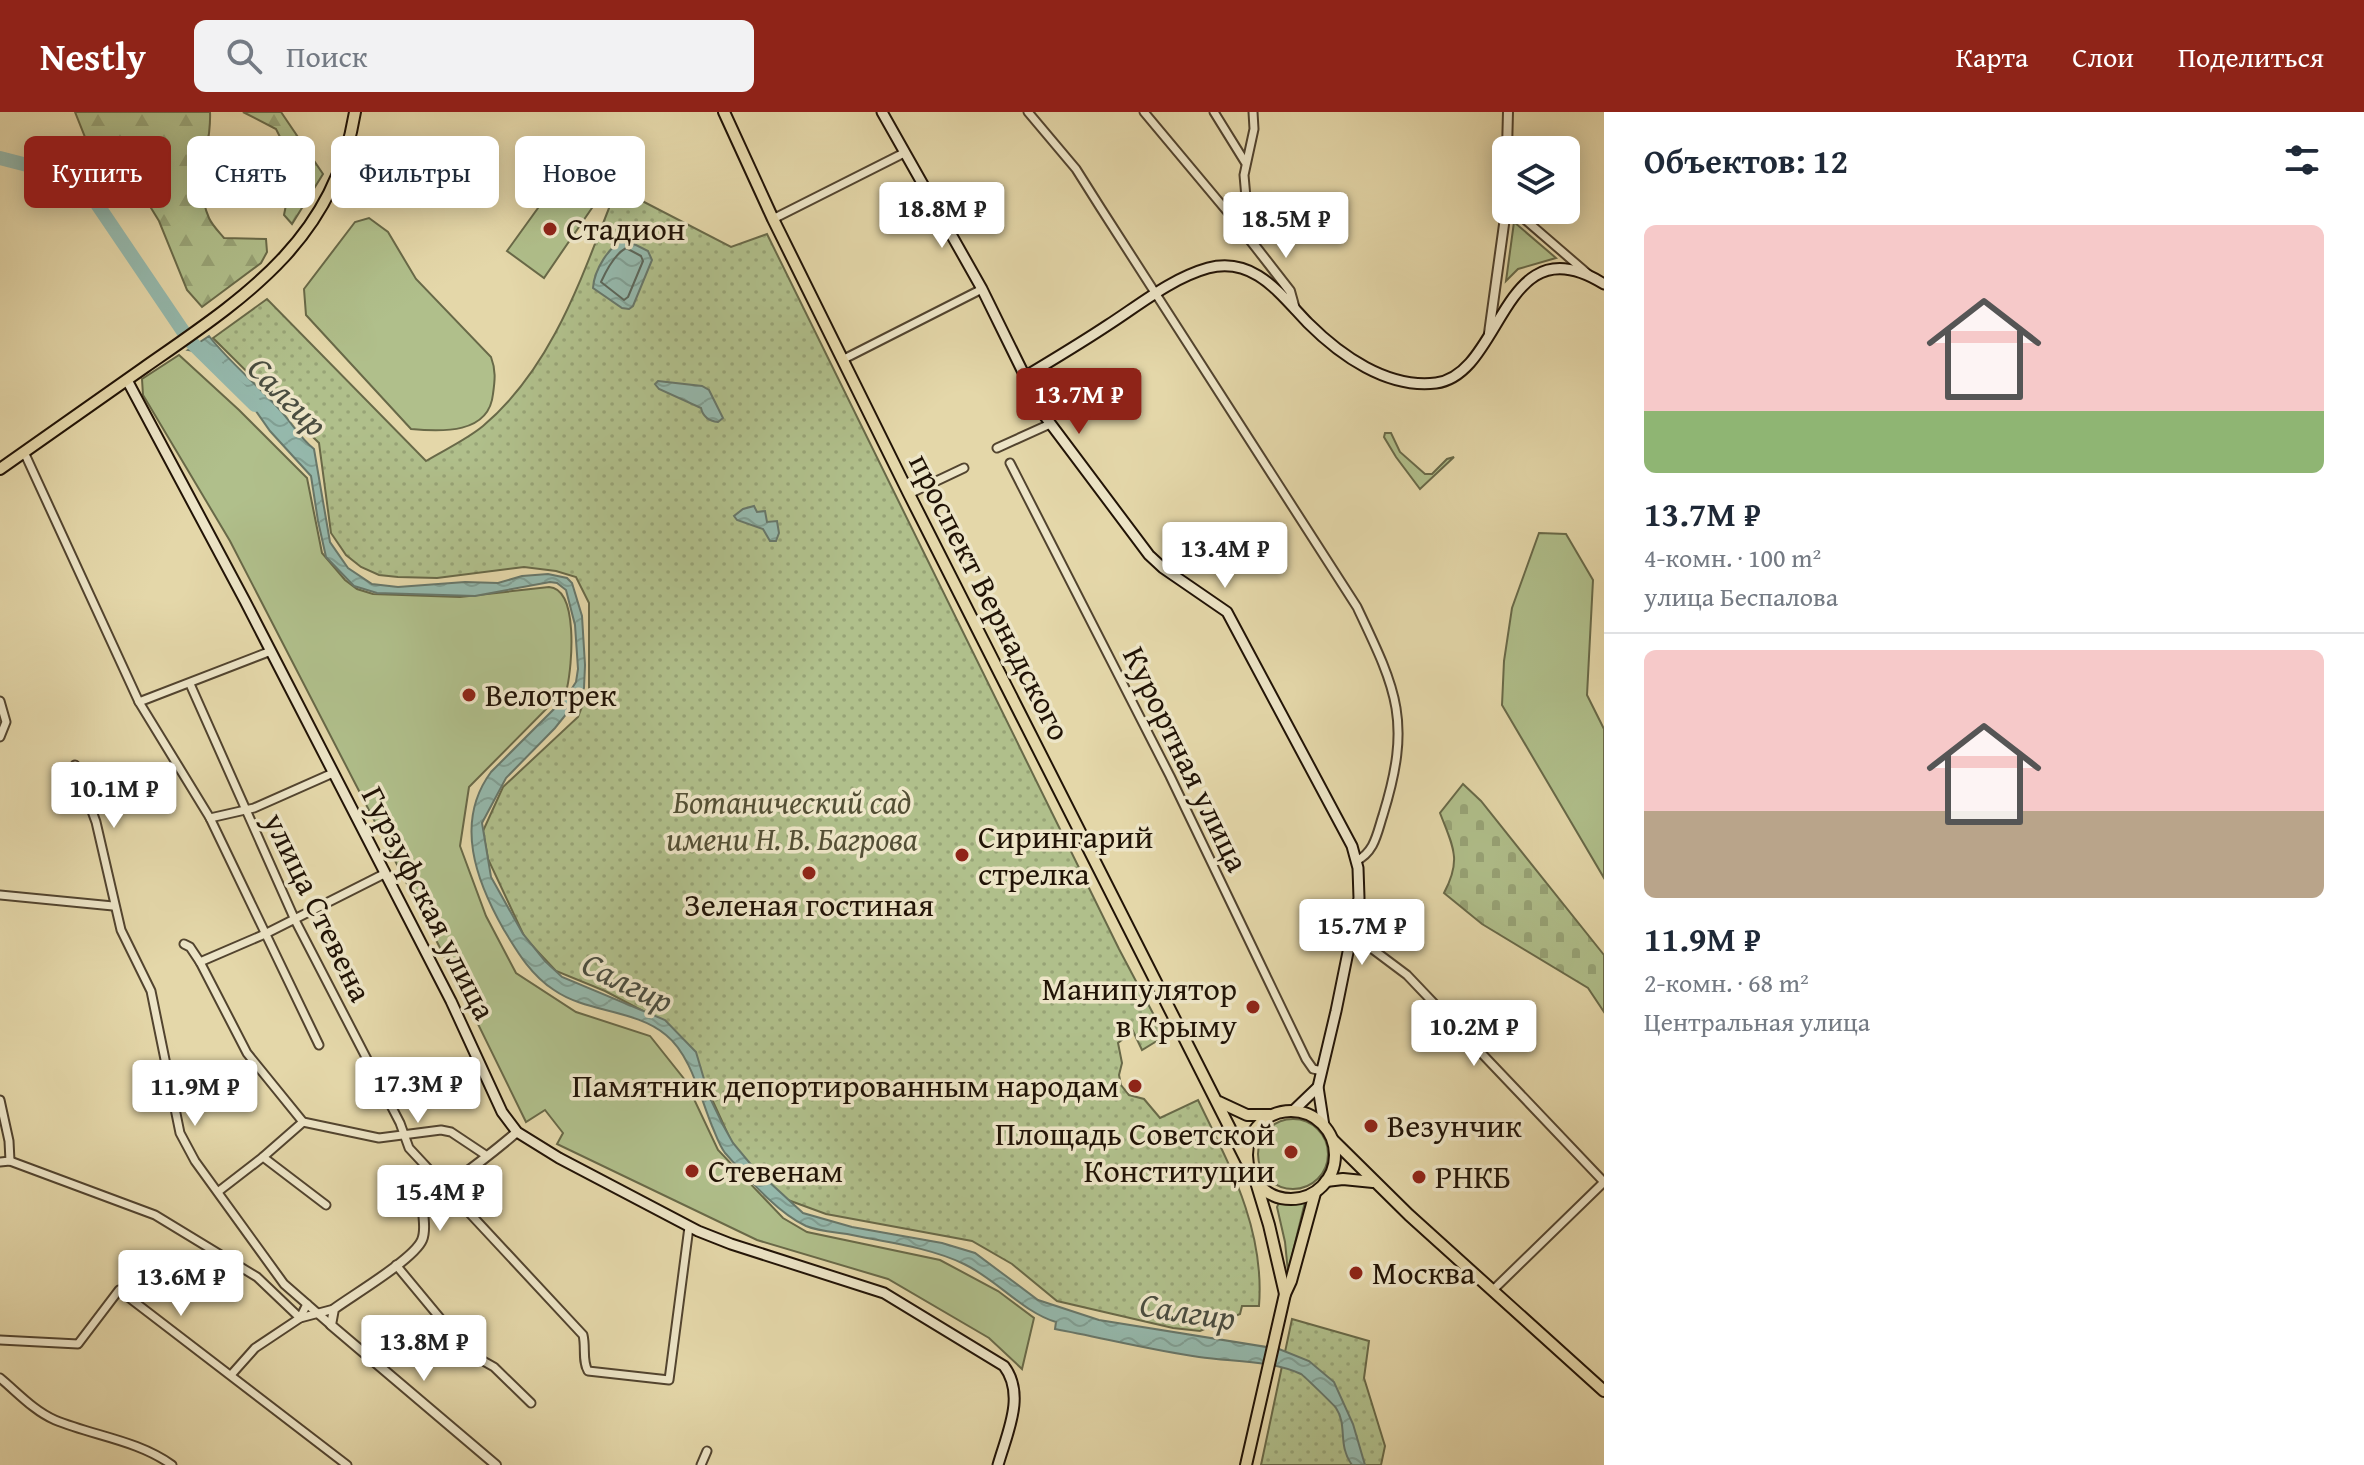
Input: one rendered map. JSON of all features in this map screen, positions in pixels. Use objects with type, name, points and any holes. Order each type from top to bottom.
[{"type":"main road","points":[[0,469],[259,284],[303,235],[332,188],[348,146],[355,112]]},
{"type":"main road","points":[[882,112],[982,289],[1050,424],[1149,555],[1227,612],[1352,846],[1360,885],[1318,1087],[1324,1126]]},
{"type":"main road","name":"проспект Вернадского","points":[[729,114],[773,219],[842,360],[1246,1160]]},
{"type":"main road","points":[[1026,376],[1187,276],[1209,268],[1243,268],[1259,276],[1276,288],[1341,351],[1377,373],[1418,383],[1436,383],[1459,375],[1524,284],[1538,273],[1561,270],[1588,274],[1604,284]]},
{"type":"main road","name":"Гурзуфская улица","points":[[127,380],[451,1001],[502,1112],[517,1132],[559,1158],[689,1227],[731,1244],[884,1293],[1004,1366],[1013,1378],[1016,1390],[998,1465]]},
{"type":"main road","points":[[1293,1111],[1318,1087]]},
{"type":"main road","points":[[1219,1102],[1247,1115],[1293,1111],[1311,1116],[1324,1126],[1333,1140],[1375,1183],[1604,1391]]},
{"type":"main road","points":[[1271,1115],[1257,1126],[1249,1142],[1246,1160],[1263,1201],[1285,1294]]},
{"type":"main road","points":[[1246,1465],[1285,1294],[1315,1193],[1326,1181],[1333,1166],[1333,1140]]},
{"type":"main road","points":[[1326,1181],[1343,1179],[1375,1183]]},
{"type":"main road","points":[[1255,1181],[1273,1195],[1281,1197],[1297,1198],[1315,1193]]},
{"type":"street","points":[[1028,112],[1076,169],[1357,607],[1393,689],[1400,719],[1399,750],[1392,787],[1374,846],[1356,861]]},
{"type":"street","points":[[1144,112],[1290,291],[1295,309]]},
{"type":"street","points":[[1214,112],[1245,162]]},
{"type":"street","points":[[1241,228],[1247,209],[1245,162],[1254,129],[1253,112]]},
{"type":"street","points":[[1507,136],[1508,112]]},
{"type":"street","points":[[773,219],[904,153]]},
{"type":"street","points":[[1489,333],[1504,224]]},
{"type":"street","points":[[1530,224],[1588,274]]},
{"type":"street","points":[[842,360],[982,289]]},
{"type":"street","points":[[997,448],[1050,424]]},
{"type":"street","points":[[24,452],[139,702],[210,818],[319,1045]]},
{"type":"street","name":"Курортная улица","points":[[1010,463],[1170,776],[1306,1059],[1313,1069],[1322,1071]]},
{"type":"street","points":[[909,494],[964,468]]},
{"type":"street","points":[[139,702],[271,651]]},
{"type":"street","name":"улица Стевена","points":[[190,684],[295,920],[409,1148],[583,1335],[588,1371],[669,1380],[689,1227]]},
{"type":"street","points":[[0,701],[6,722],[0,737]]},
{"type":"street","points":[[75,765],[107,865],[113,906],[121,930],[151,991],[180,1133],[195,1161],[284,1284],[496,1465]]},
{"type":"street","points":[[210,818],[245,811],[333,773]]},
{"type":"street","points":[[200,962],[295,920],[384,874]]},
{"type":"street","points":[[0,895],[113,906]]},
{"type":"street","points":[[1351,939],[1363,942],[1407,975],[1604,1182],[1492,1291]]},
{"type":"street","points":[[184,944],[190,947],[200,962],[247,1053],[303,1122],[379,1138],[441,1130],[451,1132],[487,1156]]},
{"type":"street","points":[[0,1100],[10,1161]]},
{"type":"street","points":[[219,1191],[303,1122]]},
{"type":"street","points":[[231,1375],[255,1348],[300,1318],[334,1309],[421,1244],[427,1195],[487,1156],[517,1132]]},
{"type":"street","points":[[263,1157],[326,1205]]},
{"type":"street","points":[[0,1162],[10,1161],[155,1215],[257,1277],[300,1318]]},
{"type":"street","points":[[396,1265],[469,1353],[494,1367],[531,1403]]},
{"type":"street","points":[[0,1340],[78,1344],[119,1290],[347,1465]]},
{"type":"street","points":[[300,1318],[307,1304]]},
{"type":"street","points":[[331,1325],[334,1309]]},
{"type":"street","points":[[0,1378],[37,1410],[54,1420],[153,1452],[172,1465]]},
{"type":"street","points":[[701,1465],[707,1451]]},
{"type":"green space","points":[[75,112],[210,112],[208,136],[187,136],[187,208],[206,208],[210,221],[224,238],[266,239],[267,252],[261,263],[202,307],[187,290],[151,208],[171,208],[171,136],[85,136]]},
{"type":"green space","points":[[243,112],[281,112],[297,136],[280,136],[276,129]]},
{"type":"green space","points":[[315,162],[323,174],[315,187]]},
{"type":"green space","name":"Ботанический сад имени Н. В. Багрова","points":[[645,202],[731,247],[767,234],[1119,949],[1165,1036],[1142,1050],[1133,1031],[1118,1043],[1122,1063],[1119,1075],[1121,1085],[1129,1095],[1144,1099],[1160,1118],[1198,1100],[1233,1174],[1251,1225],[1259,1278],[1259,1306],[1242,1306],[1240,1314],[1200,1331],[1173,1328],[1057,1301],[1012,1264],[972,1241],[826,1214],[788,1200],[752,1169],[731,1141],[706,1086],[664,1022],[605,991],[556,971],[525,938],[488,859],[483,831],[503,787],[578,717],[589,689],[589,603],[576,577],[524,567],[437,578],[398,577],[379,575],[361,567],[346,555],[331,533],[319,443],[213,338],[267,299],[426,461],[483,426],[508,402],[548,346],[579,284],[609,208],[645,208]]},
{"type":"green space","points":[[285,208],[302,208],[292,224],[284,215]]},
{"type":"green space","name":"Стадион","points":[[538,208],[592,208],[544,278],[507,251]]},
{"type":"green space","points":[[369,218],[388,232],[416,279],[491,357],[495,380],[490,407],[483,417],[473,423],[450,430],[411,429],[306,315],[304,289],[355,222]]},
{"type":"green space","points":[[1514,224],[1516,224],[1556,258],[1518,269],[1506,281]]},
{"type":"green space","points":[[179,355],[307,478],[322,553],[357,589],[373,594],[460,597],[549,587],[559,591],[569,614],[571,630],[567,688],[469,787],[460,846],[486,916],[516,973],[576,1012],[650,1036],[685,1080],[718,1150],[783,1218],[807,1232],[940,1260],[998,1291],[1034,1318],[1022,1369],[989,1338],[888,1279],[757,1240],[557,1144],[563,1133],[545,1110],[526,1122],[453,973],[230,541],[143,395],[142,379]]},
{"type":"green space","points":[[1385,433],[1391,433],[1400,452],[1425,474],[1432,474],[1447,459],[1454,457],[1420,489],[1396,457],[1384,437]]},
{"type":"green space","points":[[1539,533],[1566,534],[1593,580],[1587,695],[1604,729],[1604,878],[1502,705],[1504,661],[1512,608]]},
{"type":"green space","points":[[1463,784],[1481,801],[1604,955],[1604,1012],[1588,988],[1482,924],[1444,893],[1453,871],[1454,853],[1440,813]]},
{"type":"green space","points":[[1286,1119],[1300,1119],[1322,1134],[1328,1161],[1318,1179],[1300,1189],[1286,1189],[1264,1174],[1258,1161],[1258,1147],[1273,1125]]},
{"type":"green space","points":[[1280,1200],[1305,1202],[1288,1272],[1277,1207]]},
{"type":"green space","points":[[1292,1319],[1369,1341],[1364,1378],[1385,1446],[1381,1465],[1261,1465]]},
{"type":"water","points":[[626,240],[648,251],[652,260],[629,309],[622,308],[593,288],[604,259],[614,247]]},
{"type":"water","points":[[209,336],[314,449],[330,542],[348,568],[372,584],[398,587],[498,583],[522,576],[548,574],[567,578],[572,583],[582,616],[584,688],[555,728],[506,778],[482,823],[491,877],[523,934],[562,977],[665,1020],[696,1052],[709,1096],[723,1125],[753,1167],[803,1213],[852,1227],[942,1243],[975,1253],[1038,1300],[1099,1320],[1279,1349],[1309,1361],[1334,1382],[1353,1424],[1365,1465],[1352,1465],[1345,1450],[1340,1415],[1301,1374],[1264,1364],[1181,1354],[1055,1329],[1056,1322],[1033,1311],[976,1270],[950,1258],[907,1246],[816,1229],[795,1220],[762,1193],[725,1153],[694,1077],[675,1043],[640,1020],[581,1003],[538,978],[509,939],[485,892],[473,851],[471,831],[473,811],[491,772],[567,696],[576,682],[575,625],[566,590],[550,582],[475,596],[377,593],[354,586],[326,557],[311,476],[270,431],[228,371],[204,353],[188,350]]},
{"type":"water","points":[[658,381],[702,386],[709,390],[723,418],[718,422],[709,420],[701,408],[659,389],[655,384]]},
{"type":"water","points":[[754,506],[757,512],[765,511],[767,522],[777,521],[779,533],[776,541],[770,541],[763,529],[737,520],[734,516]]},
{"type":"waterway","name":"Салгир","points":[[0,158],[62,174],[95,201],[189,340],[255,405]]},
{"type":"place","name":"Стадион","points":[[550,229]]},
{"type":"place","name":"Велотрек","points":[[469,695]]},
{"type":"place","name":"Сирингарий стрелка","points":[[962,855]]},
{"type":"place","name":"Зеленая гостиная","points":[[809,873]]},
{"type":"place","name":"Манипулятор в Крыму","points":[[1253,1007]]},
{"type":"place","name":"Памятник депортированным народам","points":[[1135,1086]]},
{"type":"place","name":"Везунчик","points":[[1371,1126]]},
{"type":"place","name":"Площадь Советской Конституции","points":[[1291,1152]]},
{"type":"place","name":"Стевенам","points":[[692,1171]]},
{"type":"place","name":"РНКБ","points":[[1419,1177]]},
{"type":"place","name":"Москва","points":[[1356,1273]]}]
